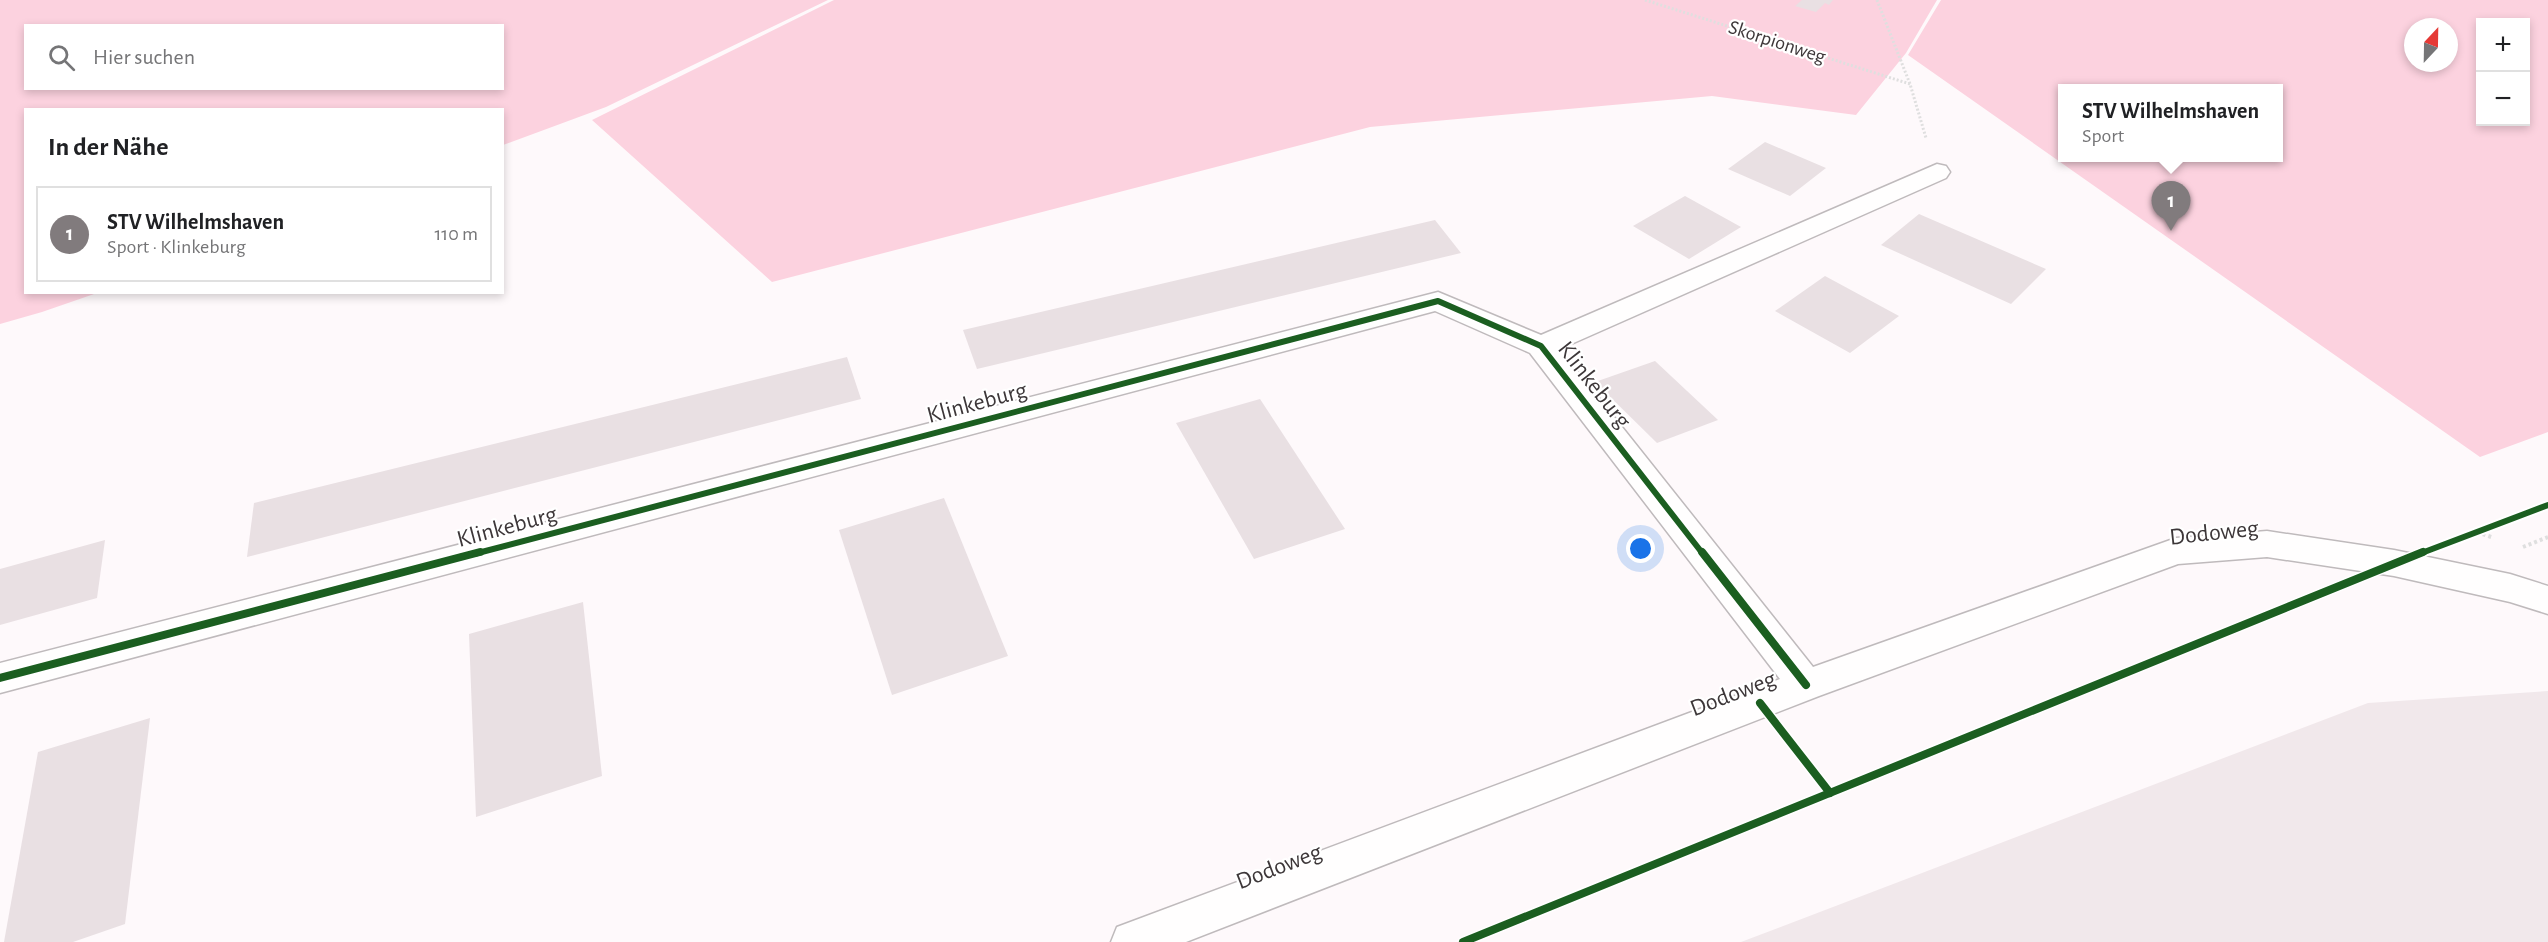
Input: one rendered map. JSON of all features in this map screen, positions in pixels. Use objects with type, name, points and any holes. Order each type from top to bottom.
[{"type":"street","name":"Klinkeburg","points":[[1540,346],[1937,172]]},
{"type":"street","name":"Klinkeburg","points":[[0,678],[1438,301],[1540,346],[1806,685]]},
{"type":"street","name":"Dodoweg","points":[[1133,942],[1806,685],[2176,551],[2267,544],[2394,563],[2510,588],[2548,600]]},
{"type":"path","points":[[1877,0],[1910,84],[1937,172]]},
{"type":"path","points":[[2477,532],[2500,540]]},
{"type":"path","points":[[2522,548],[2548,537]]},
{"type":"shaded area","points":[[0,0],[828,0],[606,107],[504,145],[504,108],[24,108],[24,294],[94,294],[0,324]]},
{"type":"shaded area","points":[[834,0],[1937,0],[1906,53],[1856,115],[1712,96],[1370,127],[772,282],[592,120]]},
{"type":"shaded area","points":[[1941,0],[2548,0],[2548,432],[2480,457],[2060,162],[2283,162],[2283,84],[2058,84],[2058,160],[1908,55]]},
{"type":"shaded area","points":[[2548,691],[2548,942],[1741,942],[2368,703]]},
{"type":"building","points":[[1802,0],[1833,0],[1829,5],[1825,3],[1816,12],[1795,6]]},
{"type":"building","points":[[1765,142],[1826,168],[1790,196],[1728,169]]},
{"type":"building","points":[[1685,196],[1741,227],[1689,259],[1633,226]]},
{"type":"building","points":[[1919,214],[2046,269],[2011,304],[1881,245]]},
{"type":"building","points":[[1435,220],[1461,253],[977,369],[963,330]]},
{"type":"building","points":[[1825,276],[1899,316],[1850,353],[1775,311]]},
{"type":"building","points":[[847,357],[861,399],[247,557],[254,503]]},
{"type":"building","points":[[1655,361],[1718,420],[1657,443],[1595,382]]},
{"type":"building","points":[[1260,399],[1345,529],[1254,559],[1176,423]]},
{"type":"building","points":[[944,498],[1008,656],[892,695],[839,530]]},
{"type":"building","points":[[105,540],[97,598],[0,625],[0,569]]},
{"type":"building","points":[[583,602],[602,776],[476,817],[469,634]]},
{"type":"building","points":[[150,718],[125,924],[73,942],[4,942],[38,752]]},
{"type":"cycle path","points":[[0,678],[1438,301],[1541,346],[1806,685]]},
{"type":"cycle path","points":[[1463,942],[2394,563],[2548,505]]},
{"type":"cycle path","points":[[1760,703],[1830,793]]},
{"type":"place","name":"STV Wilhelmshaven","points":[[2171,231]]}]
